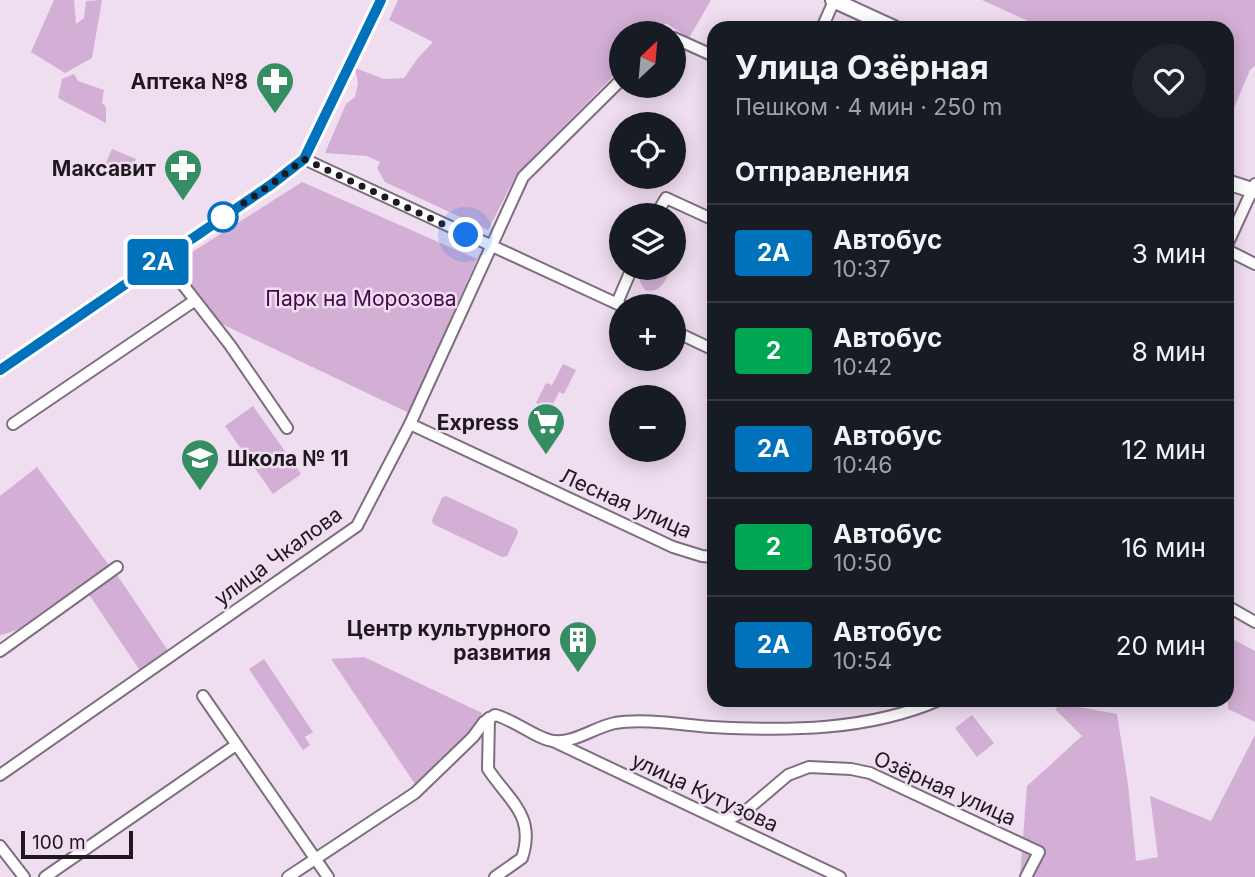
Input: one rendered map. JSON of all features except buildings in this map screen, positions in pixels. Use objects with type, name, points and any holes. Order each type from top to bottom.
[{"type":"main road","points":[[834,0],[879,21]]},
{"type":"main road","points":[[1234,184],[1254,189]]},
{"type":"street","points":[[0,370],[272,184],[304,159],[381,0]]},
{"type":"street","points":[[825,21],[834,0]]},
{"type":"street","points":[[686,43],[707,53]]},
{"type":"street","name":"улица Чкалова","points":[[0,775],[357,526],[410,424],[523,177],[609,92]]},
{"type":"street","points":[[304,159],[609,300]]},
{"type":"street","points":[[1234,233],[1254,189]]},
{"type":"street","points":[[663,203],[666,198],[677,203]]},
{"type":"street","points":[[686,207],[707,217]]},
{"type":"street","points":[[1234,252],[1255,264]]},
{"type":"street","points":[[163,258],[194,302],[230,345],[287,428]]},
{"type":"street","points":[[13,424],[194,302]]},
{"type":"street","points":[[686,337],[707,347]]},
{"type":"street","name":"Лесная улица","points":[[410,424],[673,547],[707,556]]},
{"type":"street","points":[[0,651],[117,568]]},
{"type":"street","points":[[1234,610],[1255,622]]},
{"type":"street","points":[[203,696],[328,877]]},
{"type":"street","points":[[553,741],[580,736],[614,723],[745,729],[852,724],[893,716],[919,707]]},
{"type":"street","name":"улица Кутузова","points":[[489,718],[495,715],[502,717],[840,877]]},
{"type":"street","points":[[288,877],[415,793],[489,718]]},
{"type":"street","points":[[489,718],[488,769],[515,802],[526,827],[527,837],[522,858],[495,877]]},
{"type":"street","points":[[45,877],[236,745]]},
{"type":"street","name":"Озёрная улица","points":[[725,821],[748,809],[788,775],[809,767],[851,769],[870,773],[1039,852],[1026,877]]},
{"type":"street","points":[[0,846],[24,877]]},
{"type":"green space","points":[[54,0],[74,0],[76,24],[84,18],[86,1],[102,0],[92,58],[65,73],[31,52]]},
{"type":"green space","points":[[398,0],[711,0],[689,38],[686,36],[686,21],[609,21],[609,80],[516,175],[488,230],[385,182],[377,168],[380,162],[367,156],[325,153],[346,104],[355,97],[358,83],[355,68],[384,79],[404,78],[433,42],[389,20]]},
{"type":"green space","points":[[982,0],[1255,0],[1255,66],[1250,70],[1234,108],[1234,21],[1028,21]]},
{"type":"green space","points":[[74,74],[78,81],[104,90],[102,103],[106,107],[106,123],[58,98],[62,79]]},
{"type":"green space","points":[[112,149],[136,159],[130,167],[121,172],[102,172]]},
{"type":"green space","name":"Парк на Морозова","points":[[302,182],[477,259],[409,413],[199,313],[172,265]]},
{"type":"green space","points":[[665,280],[659,288],[651,291],[645,290],[640,282]]},
{"type":"green space","points":[[563,364],[576,370],[564,394],[559,392],[550,410],[536,403],[546,383],[552,385]]},
{"type":"green space","points":[[253,406],[301,474],[273,494],[225,426]]},
{"type":"green space","points":[[37,467],[111,568],[43,616],[0,635],[0,496]]},
{"type":"green space","points":[[446,496],[517,529],[518,533],[507,556],[502,557],[433,524],[432,520],[442,498]]},
{"type":"green space","points":[[117,575],[169,652],[141,672],[88,593]]},
{"type":"green space","points":[[1234,640],[1255,651],[1255,722],[1228,709],[1234,707]]},
{"type":"green space","points":[[364,657],[482,713],[471,737],[417,787],[331,659]]},
{"type":"green space","points":[[264,659],[313,732],[305,737],[310,745],[303,750],[249,669]]},
{"type":"green space","points":[[1078,707],[1117,714],[1136,861],[1158,857],[1150,796],[1211,821],[1255,735],[1255,877],[1020,877],[1027,786],[1082,736],[1055,709]]},
{"type":"green space","points":[[972,715],[994,743],[977,757],[955,728]]},
{"type":"bus line","name":"2А","points":[[0,370],[272,184],[304,159],[381,0]]},
{"type":"place","name":"Аптека №8","points":[[275,115]]},
{"type":"place","name":"Максавит","points":[[183,202]]},
{"type":"place","name":"Express","points":[[546,456]]},
{"type":"place","name":"Школа № 11","points":[[200,492]]},
{"type":"place","name":"Центр культурного развития","points":[[578,674]]},
{"type":"route","points":[[223,217],[304,159],[466,235]]}]
